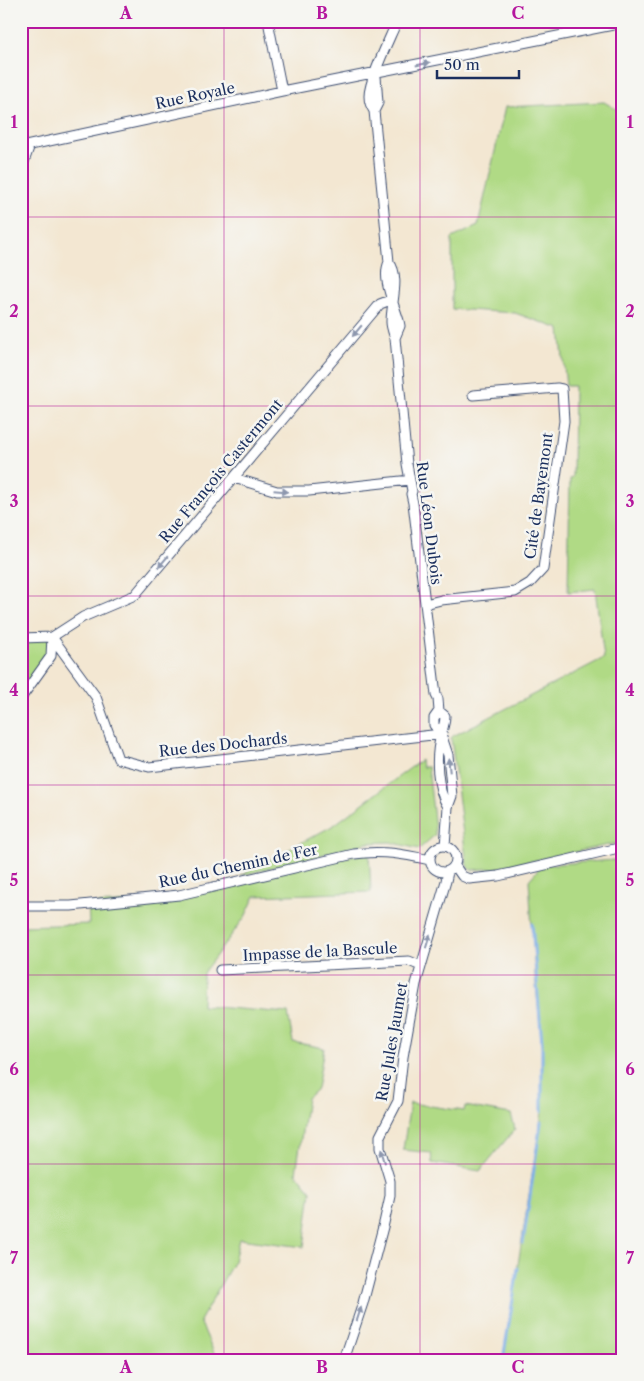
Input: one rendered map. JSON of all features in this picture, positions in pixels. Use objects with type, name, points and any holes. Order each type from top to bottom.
[{"type":"street","points":[[268,21],[282,91]]},
{"type":"street","points":[[375,74],[397,21]]},
{"type":"street","name":"Rue Royale","points":[[26,146],[282,91],[375,74],[623,23]]},
{"type":"street","name":"Rue Léon Dubois","points":[[375,74],[378,103],[374,111],[389,262],[386,269],[387,281],[400,326],[395,338],[410,494],[413,502],[436,695],[439,711],[445,716],[445,725],[441,734],[448,755],[452,796],[448,807],[445,846]]},
{"type":"street","points":[[21,170],[26,146]]},
{"type":"street","name":"Rue François Castermont","points":[[52,637],[83,617],[135,595],[380,304],[393,299]]},
{"type":"street","name":"Cité de Bayemont","points":[[425,604],[441,600],[515,592],[530,583],[544,569],[564,421],[562,389],[472,395]]},
{"type":"street","points":[[234,478],[278,491],[309,491],[410,480]]},
{"type":"street","points":[[21,638],[52,637],[51,656],[21,698]]},
{"type":"street","name":"Rue des Dochards","points":[[52,637],[96,698],[118,759],[149,766],[441,734]]},
{"type":"street","points":[[445,846],[456,853],[457,858],[451,869],[443,872],[435,870],[430,860],[433,850],[445,846]]},
{"type":"street","points":[[451,869],[469,879],[498,876],[623,846]]},
{"type":"street","name":"Rue du Chemin de Fer","points":[[21,906],[71,906],[179,896],[354,854],[370,852],[389,852],[430,860]]},
{"type":"street","name":"Rue Jules Jaumet","points":[[344,1360],[363,1303],[388,1206],[390,1181],[379,1140],[398,1101],[409,1019],[421,966],[451,869]]},
{"type":"street","name":"Impasse de la Bascule","points":[[220,970],[409,961],[421,966]]},
{"type":"green space","points":[[604,102],[623,113],[623,842],[498,868],[471,870],[467,866],[451,738],[604,658],[595,589],[568,592],[570,479],[573,476],[574,386],[566,386],[560,329],[515,313],[452,309],[452,238],[478,226],[505,107]]},
{"type":"green space","points":[[52,637],[51,656],[21,698],[21,638]]},
{"type":"green space","points":[[421,760],[422,767],[428,767],[435,835],[419,849],[390,842],[367,843],[240,876],[334,825]]},
{"type":"green space","points":[[369,852],[371,892],[255,896],[245,917],[203,973],[202,1006],[288,1013],[293,1042],[324,1048],[317,1089],[307,1098],[296,1173],[311,1191],[304,1247],[239,1239],[234,1261],[200,1321],[215,1355],[215,1360],[21,1360],[21,926],[89,924],[88,904],[145,902]]},
{"type":"green space","points":[[615,860],[623,914],[623,1360],[503,1360],[542,1112],[542,1043],[535,976],[529,880],[542,865]]},
{"type":"green space","points":[[410,1103],[464,1111],[465,1106],[511,1114],[515,1129],[480,1171],[432,1163],[431,1153],[403,1150]]},
{"type":"waterway","points":[[532,924],[542,1043],[542,1112]]},
{"type":"waterway","points":[[523,1243],[541,1122]]},
{"type":"waterway","points":[[503,1360],[518,1268]]}]
